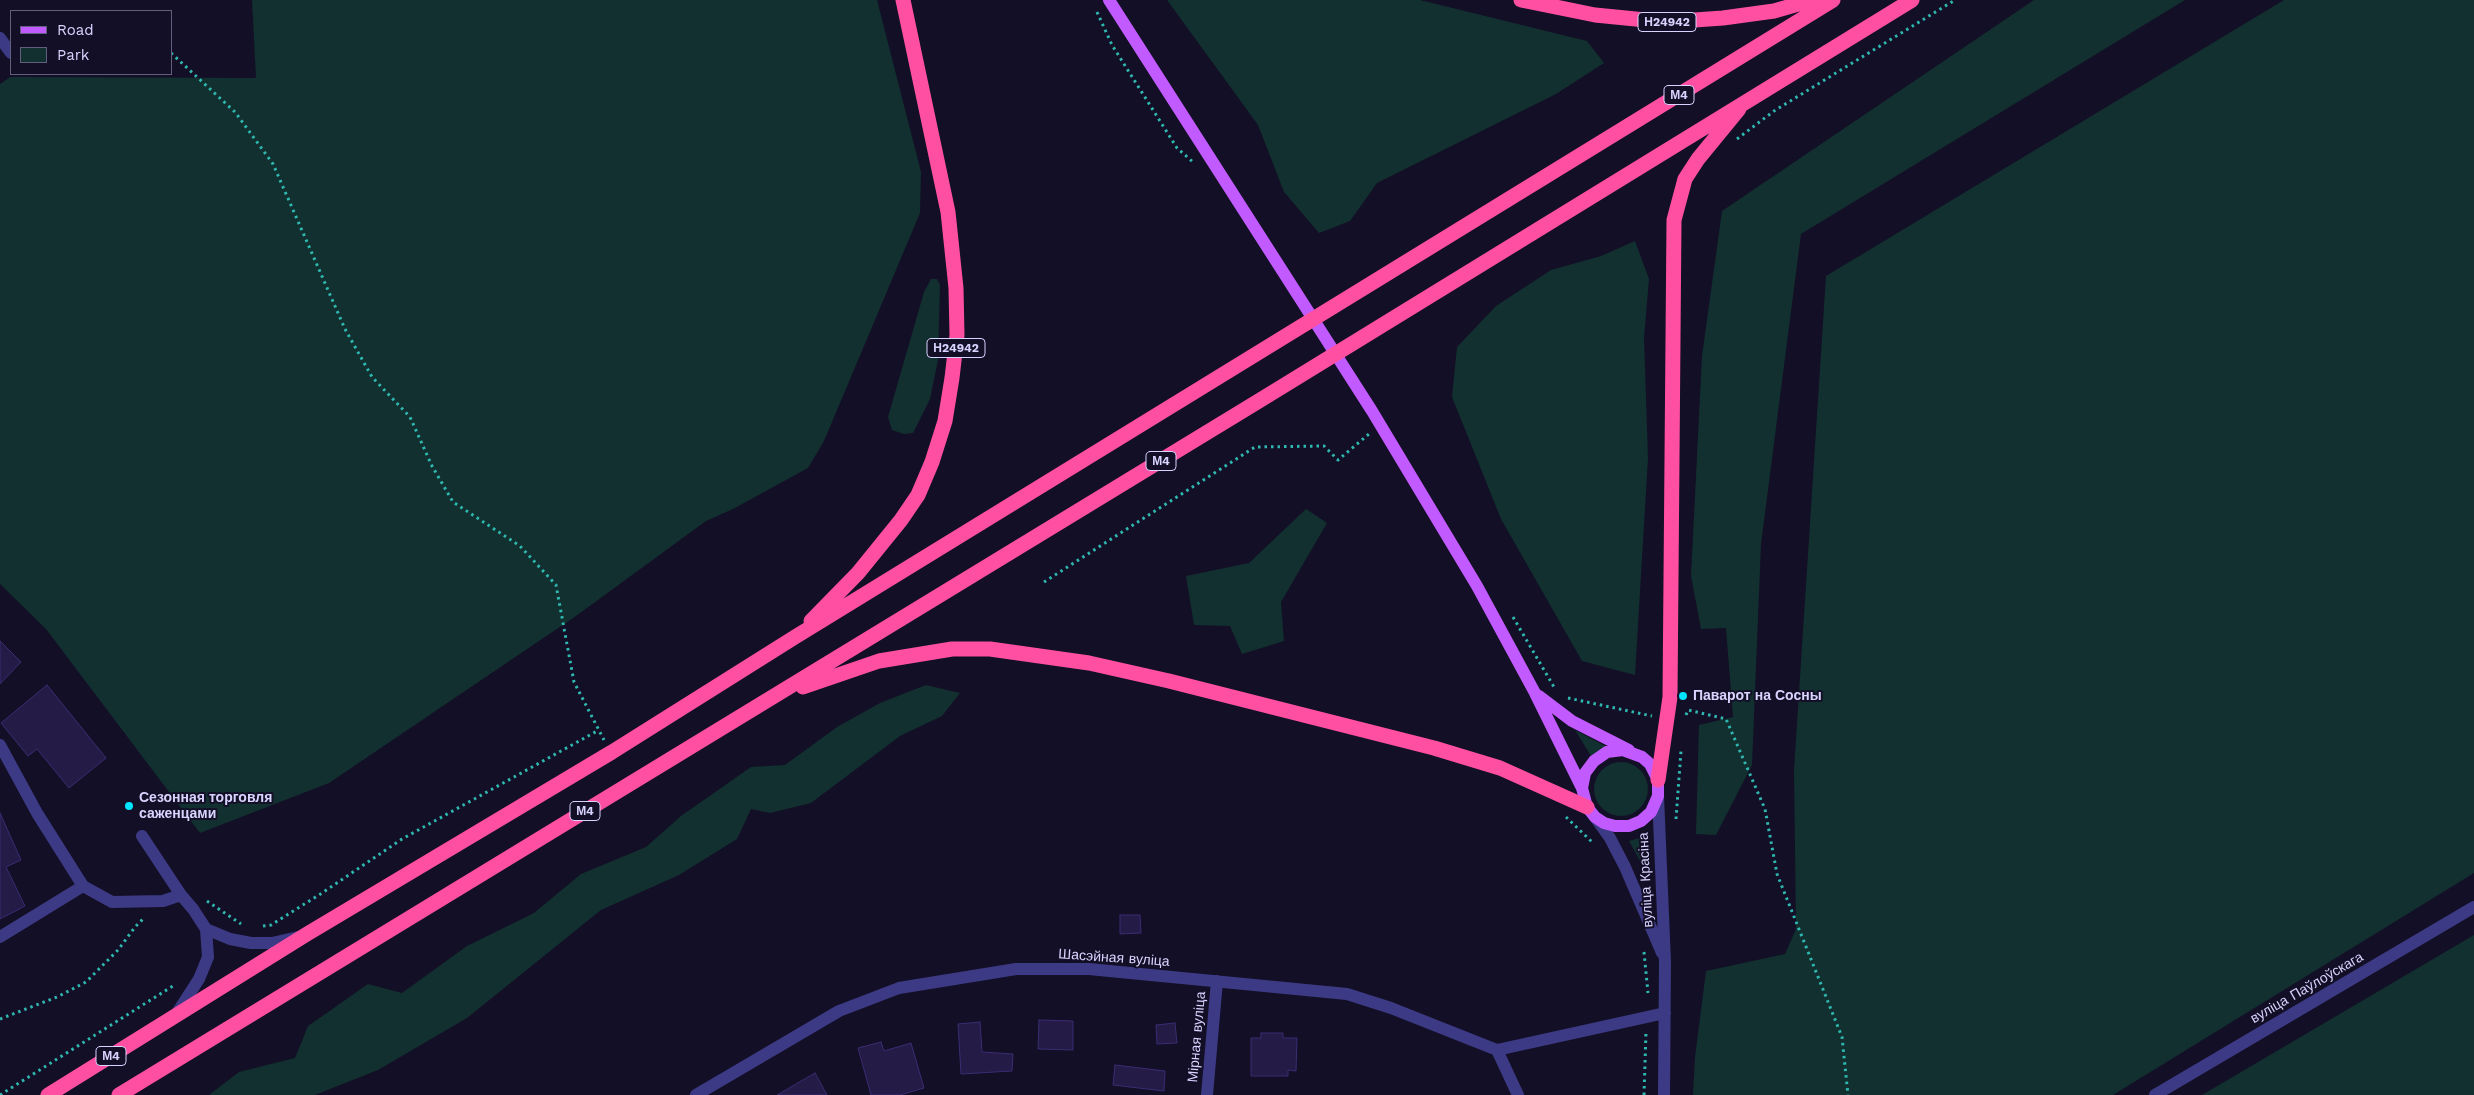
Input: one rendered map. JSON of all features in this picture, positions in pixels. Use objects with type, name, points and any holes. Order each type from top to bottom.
[{"type":"highway","name":"Н24942","points":[[1521,0],[1595,15],[1666,22],[1723,18],[1774,11],[1812,0]]},
{"type":"highway","name":"М4","points":[[48,1095],[307,934],[596,762],[795,637],[1833,0]]},
{"type":"highway","name":"М4","points":[[118,1095],[1262,399],[1746,100],[1912,0]]},
{"type":"highway","name":"Н24942","points":[[795,637],[858,573],[901,520],[918,495],[945,421],[957,335],[956,288],[948,212],[907,4]]},
{"type":"highway","points":[[1658,780],[1669,717],[1674,220],[1685,180],[1698,159],[1746,100]]},
{"type":"highway","points":[[771,698],[879,661],[952,649],[990,649],[1089,663],[1160,678],[1434,748],[1500,768],[1591,812]]},
{"type":"main road","points":[[1109,0],[1372,411],[1477,586],[1535,693],[1582,788],[1591,812],[1615,826],[1629,826],[1641,821],[1651,812],[1658,796],[1658,780],[1650,764],[1634,752],[1572,721],[1535,693]]},
{"type":"main road","points":[[1582,788],[1585,773],[1594,761],[1608,752],[1623,750],[1634,752]]},
{"type":"street","points":[[0,38],[10,53]]},
{"type":"street","points":[[0,745],[37,813],[83,886],[112,902],[163,902],[181,894]]},
{"type":"street","name":"вуліца Красіна","points":[[1658,796],[1666,962],[1664,1095]]},
{"type":"street","name":"вуліца Красіна","points":[[1591,812],[1610,838],[1625,867],[1666,962]]},
{"type":"street","points":[[142,836],[206,929],[208,957],[199,979],[173,1018]]},
{"type":"street","points":[[0,937],[83,886]]},
{"type":"street","name":"вуліца Паўлоўскага","points":[[2155,1095],[2474,906]]},
{"type":"street","points":[[206,929],[251,943],[272,943],[307,934]]},
{"type":"street","name":"Шасэйная вуліца","points":[[696,1095],[839,1012],[899,988],[1016,969],[1089,969],[1347,994],[1391,1008],[1497,1050]]},
{"type":"street","name":"Мірная вуліца","points":[[1208,1095],[1217,981]]},
{"type":"street","points":[[1518,1095],[1497,1050],[1665,1014]]},
{"type":"path","points":[[1730,145],[1774,111],[1955,0]]},
{"type":"path","points":[[1095,8],[1112,44],[1177,148],[1196,165]]},
{"type":"path","points":[[172,54],[235,112],[273,164],[345,329],[372,378],[410,417],[432,466],[452,502],[520,546],[556,585],[574,682],[599,730],[402,839],[305,904],[271,925],[262,927]]},
{"type":"path","points":[[1368,426],[1376,440]]},
{"type":"path","points":[[1044,582],[1255,446],[1324,446],[1338,460],[1371,432]]},
{"type":"path","points":[[1510,611],[1559,696],[1638,714],[1669,717]]},
{"type":"path","points":[[1686,705],[1683,720],[1688,710],[1726,719],[1765,809],[1777,874],[1842,1037],[1848,1095]]},
{"type":"path","points":[[1676,827],[1681,747]]},
{"type":"path","points":[[1563,814],[1594,843]]},
{"type":"path","points":[[194,909],[204,899],[238,924],[246,926]]},
{"type":"path","points":[[0,1019],[57,997],[86,982],[118,950],[135,926],[163,902]]},
{"type":"path","points":[[1643,947],[1648,997],[1644,1095]]},
{"type":"path","points":[[0,1095],[180,982]]},
{"type":"green space","points":[[252,0],[877,0],[921,172],[920,213],[824,441],[808,468],[733,509],[706,521],[576,616],[329,783],[200,833],[46,629],[0,584],[0,84],[10,77],[256,78]]},
{"type":"green space","points":[[1167,0],[1420,0],[1587,41],[1604,63],[1556,94],[1377,183],[1350,221],[1319,233],[1284,192],[1258,125]]},
{"type":"green space","points":[[2034,0],[2185,0],[1801,234],[1761,544],[1752,765],[1716,835],[1696,834],[1699,725],[1733,717],[1726,628],[1701,629],[1691,576],[1702,356],[1722,211]]},
{"type":"green space","points":[[2284,0],[2474,0],[2474,873],[2113,1095],[1693,1095],[1695,1057],[1706,971],[1785,954],[1796,929],[1794,770],[1826,276]]},
{"type":"green space","points":[[1635,241],[1649,279],[1644,338],[1648,458],[1635,675],[1582,661],[1501,519],[1452,397],[1457,347],[1496,306],[1551,270],[1601,256]]},
{"type":"green space","points":[[931,279],[937,279],[940,285],[938,360],[930,399],[913,433],[904,434],[892,430],[888,417],[924,292]]},
{"type":"green space","points":[[1306,509],[1327,523],[1281,602],[1284,641],[1242,654],[1230,626],[1194,625],[1186,576],[1249,563]]},
{"type":"green space","points":[[926,685],[960,693],[942,716],[900,736],[811,803],[770,813],[751,809],[737,839],[679,875],[601,910],[467,1018],[378,1070],[315,1095],[209,1095],[239,1072],[295,1058],[308,1026],[368,984],[402,993],[467,946],[534,913],[581,874],[646,847],[681,816],[751,767],[785,765],[837,727],[880,703]]},
{"type":"green space","points":[[1575,730],[1607,747],[1591,756]]},
{"type":"green space","points":[[1621,762],[1631,764],[1640,770],[1646,779],[1648,789],[1646,799],[1640,808],[1631,814],[1621,816],[1611,814],[1602,808],[1596,799],[1594,789],[1596,779],[1602,770],[1611,764]]},
{"type":"green space","points":[[1647,836],[1648,875],[1629,841]]},
{"type":"green space","points":[[2474,935],[2474,1095],[2202,1095]]},
{"type":"building","points":[[0,641],[21,662],[0,684]]},
{"type":"building","points":[[47,685],[106,758],[69,788],[37,749],[28,756],[1,723]]},
{"type":"building","points":[[0,813],[21,860],[6,867],[25,906],[0,919]]},
{"type":"building","points":[[1120,915],[1140,915],[1141,933],[1120,934]]},
{"type":"building","points":[[1039,1020],[1073,1021],[1073,1050],[1038,1049]]},
{"type":"building","points":[[980,1022],[982,1052],[1013,1054],[1012,1071],[961,1074],[958,1024]]},
{"type":"building","points":[[1175,1023],[1177,1043],[1157,1044],[1156,1025]]},
{"type":"building","points":[[1261,1033],[1283,1033],[1283,1038],[1297,1038],[1296,1071],[1288,1070],[1288,1076],[1251,1076],[1251,1038],[1261,1038]]},
{"type":"building","points":[[881,1042],[884,1051],[911,1043],[924,1088],[900,1095],[871,1095],[858,1048]]},
{"type":"building","points":[[1115,1065],[1165,1071],[1164,1091],[1113,1085]]},
{"type":"building","points":[[815,1073],[827,1095],[777,1095]]},
{"type":"place","name":"Паварот на Сосны","points":[[1683,696]]},
{"type":"place","name":"Сезонная торговля саженцами","points":[[129,806]]}]
